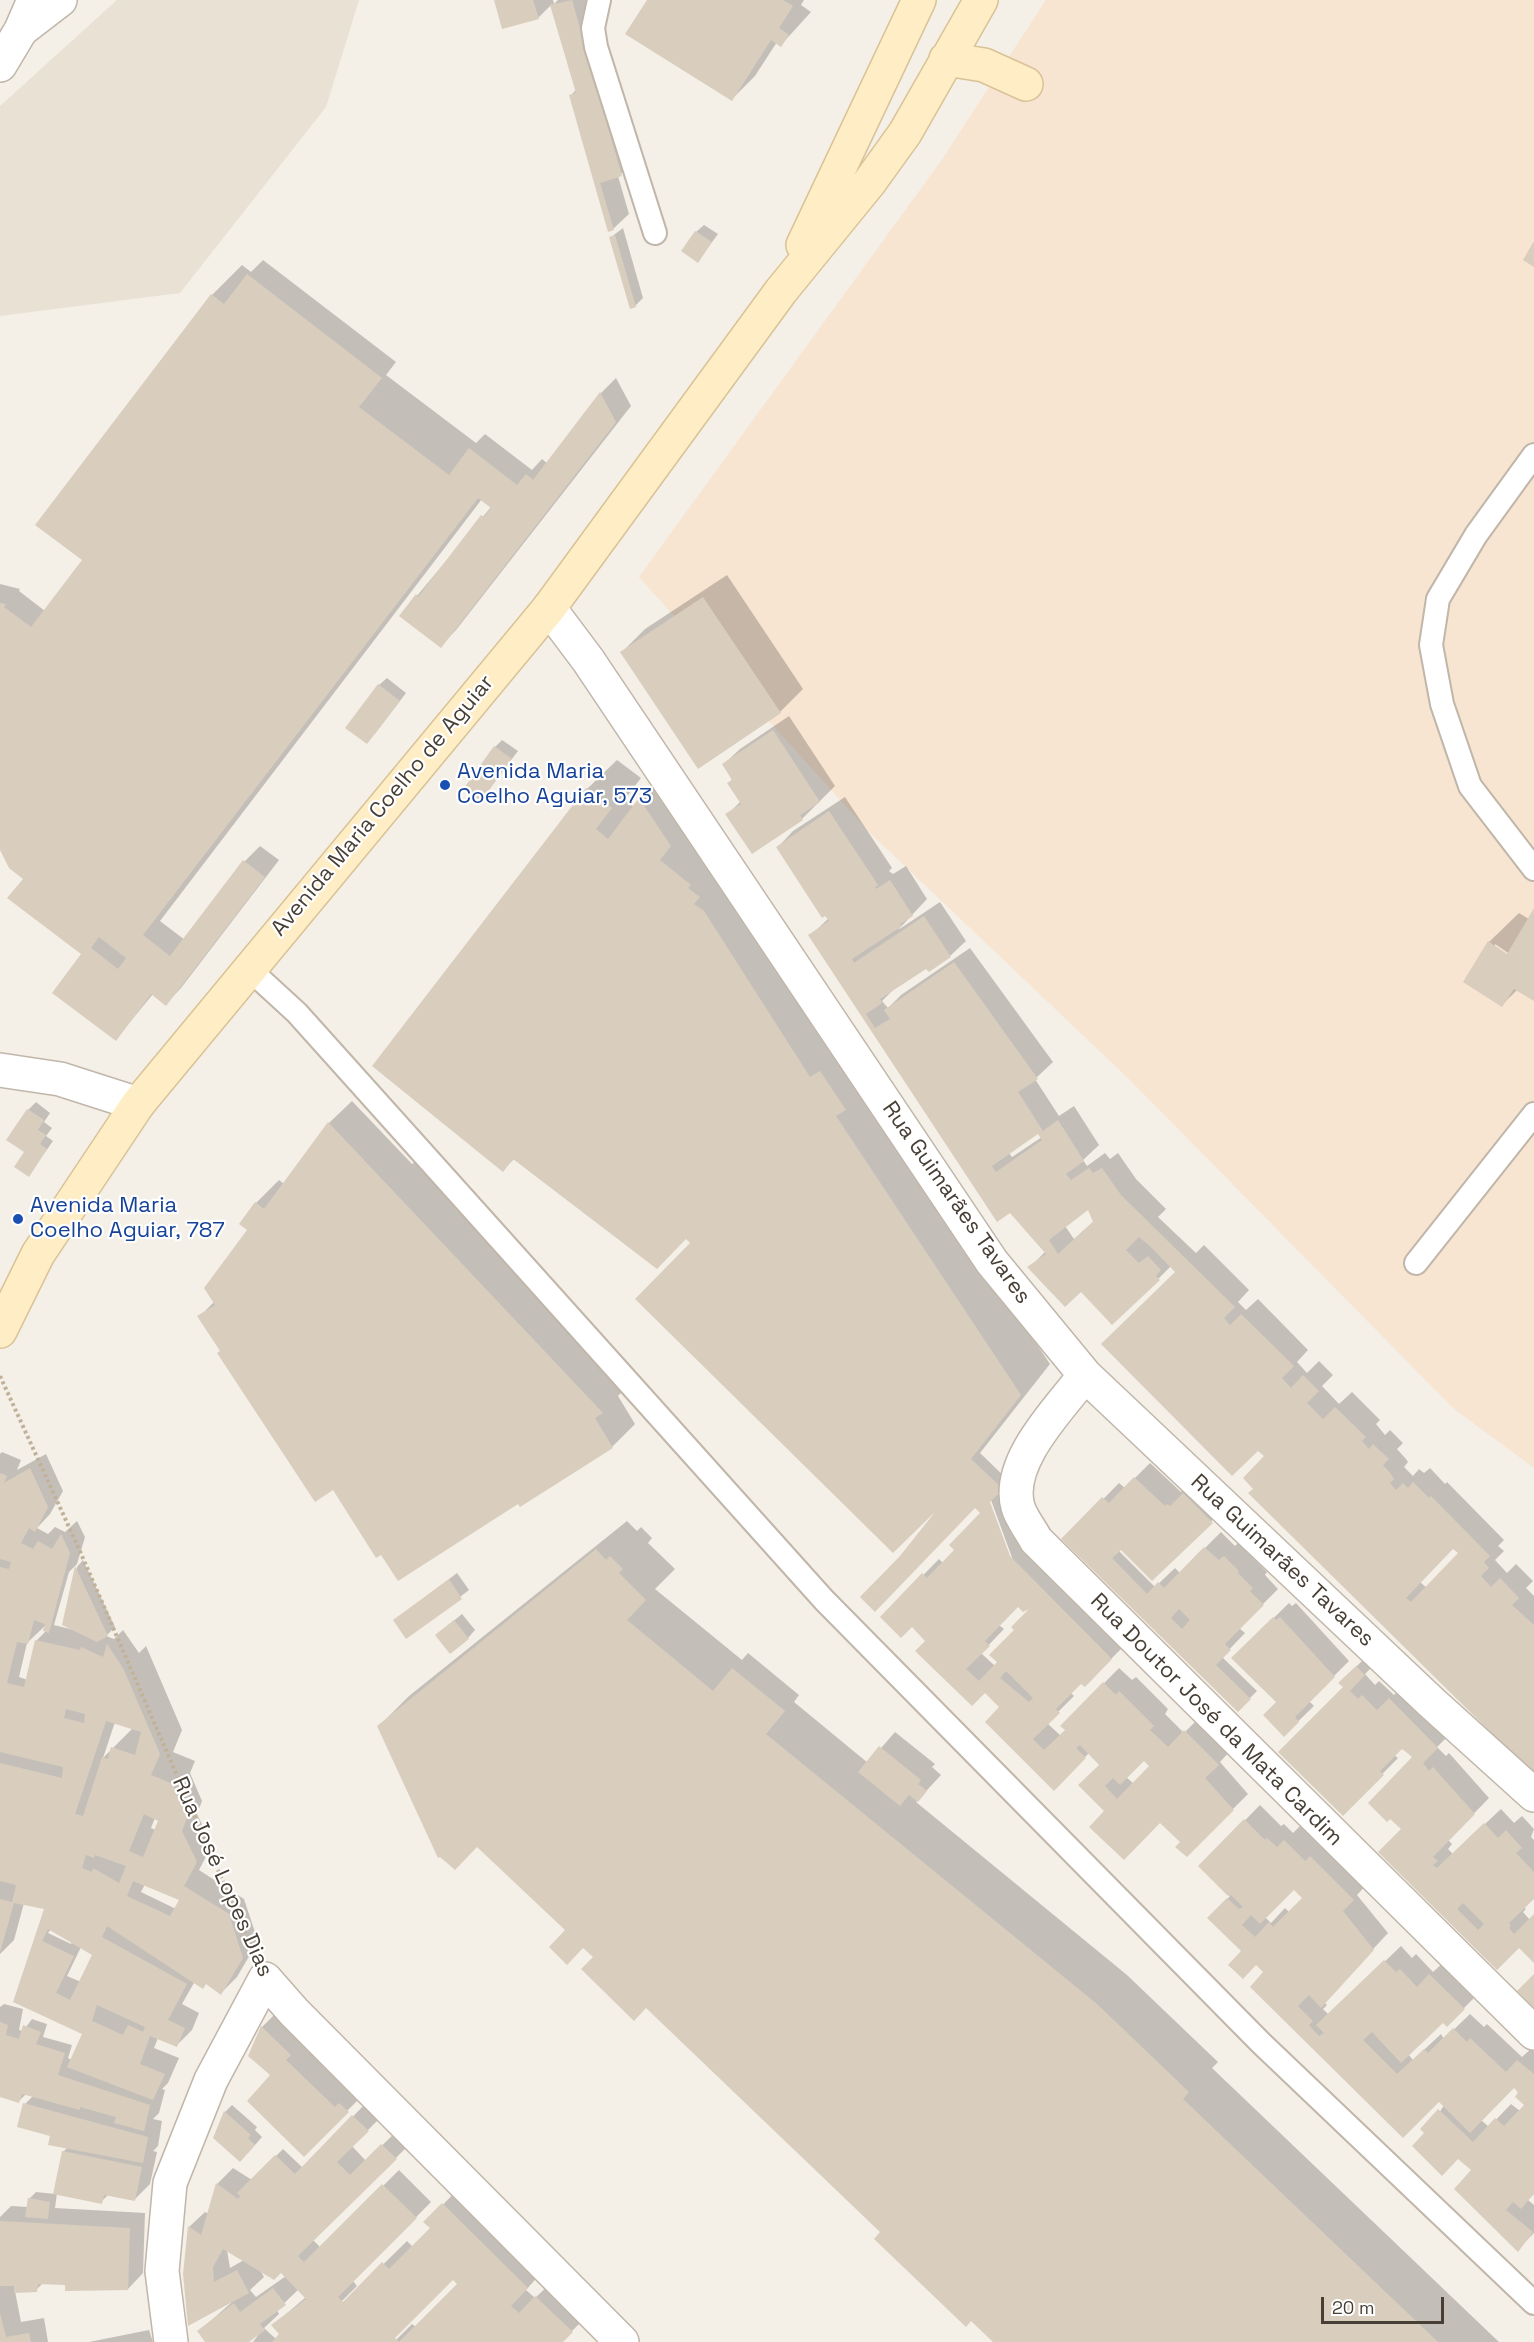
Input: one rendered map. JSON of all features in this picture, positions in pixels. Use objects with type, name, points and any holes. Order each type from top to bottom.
[{"type":"main road","name":"Avenida Maria Coelho de Aguiar","points":[[781,291],[920,0]]},
{"type":"main road","name":"Avenida Maria Coelho de Aguiar","points":[[0,1331],[38,1254],[138,1104],[248,968],[549,608],[781,291],[870,183],[905,134],[981,0]]},
{"type":"main road","points":[[946,59],[984,65],[1026,84]]},
{"type":"street","points":[[0,65],[21,30],[34,0]]},
{"type":"street","points":[[21,30],[60,0]]},
{"type":"street","name":"Rua Guimarães Tavares","points":[[549,608],[594,670],[992,1262],[1085,1375],[1431,1702],[1534,1795]]},
{"type":"street","points":[[0,1070],[60,1079],[138,1104]]},
{"type":"street","name":"Rua Doutor José da Mata Cardim","points":[[1085,1375],[1034,1441],[1016,1479],[1018,1508],[1036,1540],[1534,2033]]},
{"type":"street","points":[[171,2342],[162,2271],[170,2183],[211,2080],[266,1979]]},
{"type":"street","name":"Rua José Lopes Dias","points":[[266,1979],[294,2013],[622,2342]]},
{"type":"lane","points":[[599,0],[593,28],[596,47],[655,233]]},
{"type":"lane","points":[[1534,454],[1476,535],[1438,599],[1431,645],[1442,704],[1470,786],[1534,869]]},
{"type":"lane","points":[[248,968],[305,1022],[824,1600],[1262,2043],[1534,2303]]},
{"type":"lane","points":[[1416,1263],[1534,1114]]},
{"type":"path","name":"Rua José Lopes Dias","points":[[0,1376],[79,1549],[266,1979]]},
{"type":"shaded area","points":[[117,0],[359,0],[326,107],[180,293],[0,316],[0,106]]},
{"type":"shaded area","points":[[1046,0],[1534,0],[1534,1468],[1453,1408],[1130,1080],[868,831],[639,577],[941,161]]},
{"type":"building","points":[[494,0],[533,0],[539,19],[502,29]]},
{"type":"building","points":[[572,0],[622,176],[600,183],[614,230],[608,232],[569,95],[576,93],[550,5]]},
{"type":"building","points":[[647,0],[783,0],[793,6],[779,28],[789,35],[781,47],[771,40],[732,101],[625,34]]},
{"type":"building","points":[[695,231],[712,242],[698,263],[681,251]]},
{"type":"building","points":[[615,235],[636,307],[630,309],[609,237]]},
{"type":"building","points":[[1534,241],[1534,267],[1523,260]]},
{"type":"building","points":[[247,274],[382,378],[359,407],[449,475],[469,448],[517,485],[526,474],[533,480],[600,392],[616,422],[441,648],[399,616],[416,594],[418,597],[481,515],[484,517],[491,508],[478,498],[143,935],[170,956],[243,860],[265,877],[166,1006],[151,994],[116,1041],[52,993],[81,954],[7,898],[23,879],[9,868],[0,850],[0,603],[6,604],[4,607],[31,627],[82,560],[35,525],[211,294],[224,304]],"holes":[[[99,937],[126,958],[118,969],[91,948]]]},
{"type":"building","points":[[703,597],[781,713],[698,769],[620,652]]},
{"type":"building","points":[[378,684],[400,701],[367,744],[345,728]]},
{"type":"building","points":[[773,730],[820,802],[800,815],[803,820],[752,854],[725,814],[741,804],[727,783],[732,780],[722,764]]},
{"type":"building","points":[[494,746],[512,759],[481,801],[464,788]]},
{"type":"building","points":[[586,788],[612,808],[596,829],[608,839],[639,798],[671,846],[660,860],[691,885],[688,888],[700,897],[694,904],[704,911],[810,1077],[820,1071],[846,1110],[836,1116],[1021,1395],[971,1459],[1003,1489],[990,1502],[1010,1556],[1112,1659],[1085,1687],[1081,1684],[1056,1709],[1060,1713],[1033,1739],[1044,1750],[1065,1730],[1060,1726],[1103,1682],[1116,1695],[1119,1691],[1154,1726],[1150,1730],[1168,1747],[1184,1730],[1219,1765],[1205,1778],[1234,1810],[1187,1857],[1175,1847],[1180,1842],[1160,1823],[1124,1860],[1089,1827],[1104,1811],[1078,1785],[1099,1765],[1080,1745],[1076,1748],[1086,1758],[1054,1791],[985,1722],[999,1707],[985,1693],[972,1706],[915,1651],[925,1641],[912,1627],[901,1638],[880,1617],[922,1573],[927,1578],[954,1550],[949,1545],[980,1513],[975,1508],[875,1612],[860,1597],[900,1556],[935,1512],[893,1553],[635,1299],[690,1243],[686,1239],[657,1269],[513,1159],[503,1172],[372,1066]],"holes":[[[1018,1607],[1023,1612],[1029,1609],[1011,1627],[1014,1630],[989,1655],[997,1662],[979,1681],[966,1669],[990,1646],[985,1641]],[[1006,1671],[1033,1698],[1029,1702],[1000,1678]],[[1144,1761],[1149,1766],[1117,1799],[1105,1786],[1113,1778],[1120,1785]]]},
{"type":"building","points":[[829,811],[878,885],[876,889],[890,880],[913,916],[900,924],[902,926],[852,959],[854,963],[924,916],[951,957],[929,972],[926,969],[880,999],[882,1003],[866,1014],[875,1028],[890,1019],[884,1010],[954,962],[1038,1079],[1018,1092],[1043,1131],[1058,1120],[1084,1161],[1066,1174],[1071,1180],[1089,1168],[1093,1173],[1102,1168],[1121,1195],[1235,1307],[1224,1318],[1230,1325],[1241,1314],[1294,1366],[1282,1378],[1291,1388],[1303,1375],[1319,1391],[1307,1403],[1323,1419],[1335,1407],[1366,1437],[1362,1441],[1369,1449],[1373,1444],[1389,1459],[1383,1465],[1394,1479],[1390,1483],[1396,1490],[1403,1483],[1408,1488],[1413,1482],[1429,1498],[1431,1496],[1490,1556],[1484,1562],[1489,1568],[1481,1576],[1491,1587],[1500,1578],[1519,1598],[1512,1605],[1534,1625],[1534,1775],[1248,1493],[1253,1489],[1243,1478],[1264,1456],[1258,1451],[1232,1476],[1101,1344],[1175,1272],[1151,1247],[1139,1237],[1126,1250],[1139,1263],[1148,1256],[1161,1270],[1156,1276],[1160,1280],[1112,1325],[1081,1292],[1065,1307],[1027,1267],[1046,1254],[1010,1213],[997,1222],[808,935],[829,921],[825,916],[822,918],[776,847]],"holes":[[[1038,1134],[1042,1140],[996,1172],[992,1166]],[[1088,1210],[1093,1222],[1058,1254],[1049,1240]],[[1453,1549],[1458,1553],[1411,1602],[1406,1598]]]},
{"type":"building","points":[[1534,908],[1534,1001],[1514,989],[1502,1007],[1463,982],[1488,941],[1507,954]]},
{"type":"building","points":[[27,1109],[44,1120],[38,1130],[46,1135],[40,1144],[47,1149],[29,1177],[14,1167],[24,1152],[6,1140]]},
{"type":"building","points":[[328,1122],[603,1413],[595,1418],[613,1448],[520,1507],[518,1504],[398,1581],[381,1555],[376,1558],[333,1490],[315,1502],[217,1353],[220,1351],[197,1316],[215,1305],[204,1288],[247,1230],[239,1224],[255,1202],[264,1209]]},
{"type":"building","points":[[30,1468],[48,1507],[35,1532],[29,1528],[21,1543],[33,1549],[38,1541],[52,1549],[61,1534],[70,1553],[49,1633],[43,1631],[45,1624],[34,1620],[28,1644],[17,1642],[7,1683],[24,1687],[35,1640],[80,1650],[81,1647],[103,1657],[107,1644],[123,1668],[160,1754],[151,1775],[173,1784],[187,1818],[182,1831],[197,1862],[184,1886],[229,1914],[243,1958],[221,1995],[206,1984],[203,1989],[107,1926],[102,1937],[187,1984],[168,2020],[185,2028],[177,2047],[150,2036],[140,2064],[165,2074],[153,2100],[67,2067],[82,2034],[13,2002],[44,1909],[14,1903],[0,1952],[0,1899],[12,1902],[16,1885],[0,1881],[0,1763],[62,1778],[63,1767],[0,1752],[0,1567],[9,1569],[11,1562],[0,1559],[0,1473],[7,1476],[4,1483]],"holes":[[[66,1709],[85,1714],[84,1723],[64,1718]],[[106,1721],[141,1732],[135,1755],[111,1747],[108,1759],[102,1757],[83,1816],[75,1814]],[[144,1814],[158,1821],[143,1857],[129,1851]],[[86,1855],[94,1858],[95,1855],[126,1866],[119,1883],[93,1868],[92,1872],[82,1868]],[[133,1881],[179,1900],[170,1916],[127,1896]],[[48,1929],[92,1955],[70,2000],[56,1993],[74,1956],[42,1941]],[[97,2005],[145,2027],[143,2032],[128,2025],[123,2035],[92,2021]]]},
{"type":"building","points":[[1134,1477],[1165,1506],[1167,1504],[1170,1506],[1183,1493],[1213,1523],[1152,1581],[1121,1550],[1112,1558],[1147,1594],[1158,1582],[1164,1588],[1204,1547],[1219,1560],[1224,1556],[1253,1588],[1250,1591],[1264,1605],[1225,1644],[1231,1650],[1216,1665],[1251,1699],[1238,1712],[1061,1539],[1102,1497],[1109,1503]],"holes":[[[1179,1609],[1190,1620],[1182,1629],[1171,1618]]]},
{"type":"building","points":[[596,1549],[606,1560],[610,1556],[623,1569],[619,1573],[646,1600],[627,1620],[713,1691],[732,1668],[785,1711],[766,1734],[1097,2004],[1189,2092],[1183,2099],[1438,2342],[993,2342],[971,2321],[966,2327],[874,2239],[880,2232],[646,2008],[634,2021],[581,1969],[593,1957],[583,1948],[567,1965],[549,1947],[565,1930],[477,1847],[455,1870],[440,1857],[438,1858],[377,1726]]},
{"type":"building","points":[[75,1566],[108,1636],[97,1642],[62,1625]]},
{"type":"building","points":[[449,1579],[462,1599],[406,1639],[393,1620]]},
{"type":"building","points":[[1273,1617],[1276,1620],[1280,1617],[1335,1677],[1295,1717],[1299,1722],[1284,1737],[1263,1715],[1276,1702],[1231,1658]]},
{"type":"building","points":[[454,1620],[469,1639],[450,1654],[435,1635]]},
{"type":"building","points":[[1356,1666],[1365,1675],[1350,1691],[1358,1699],[1362,1695],[1377,1710],[1389,1698],[1438,1748],[1423,1763],[1429,1771],[1433,1767],[1475,1814],[1433,1857],[1438,1861],[1433,1865],[1437,1868],[1484,1823],[1498,1838],[1506,1830],[1522,1848],[1516,1853],[1534,1872],[1534,1899],[1509,1923],[1511,1926],[1509,1928],[1514,1934],[1534,1914],[1534,1963],[1519,1948],[1497,1970],[1378,1852],[1401,1829],[1390,1819],[1387,1822],[1368,1803],[1412,1757],[1406,1752],[1402,1749],[1380,1771],[1384,1775],[1343,1816],[1278,1752],[1343,1687],[1338,1683]],"holes":[[[1463,1903],[1484,1924],[1478,1930],[1457,1909]]]},
{"type":"building","points":[[879,1746],[921,1780],[918,1784],[927,1791],[918,1802],[909,1795],[900,1806],[858,1772]]},
{"type":"building","points":[[1244,1819],[1265,1840],[1267,1838],[1277,1847],[1284,1840],[1305,1861],[1310,1856],[1354,1900],[1343,1911],[1374,1950],[1321,2008],[1309,1995],[1298,2006],[1313,2021],[1309,2025],[1319,2036],[1324,2033],[1316,2025],[1384,1960],[1396,1972],[1400,1969],[1417,1987],[1429,1974],[1465,2009],[1447,2027],[1443,2023],[1401,2063],[1372,2032],[1363,2040],[1397,2074],[1424,2049],[1428,2053],[1453,2028],[1467,2042],[1470,2038],[1506,2072],[1517,2060],[1534,2074],[1534,2193],[1521,2209],[1513,2202],[1506,2210],[1533,2232],[1518,2252],[1454,2189],[1471,2170],[1458,2159],[1442,2176],[1412,2146],[1424,2133],[1420,2129],[1438,2109],[1473,2142],[1495,2118],[1504,2126],[1524,2105],[1515,2097],[1518,2092],[1514,2088],[1470,2133],[1439,2102],[1403,2138],[1250,1987],[1263,1972],[1256,1965],[1243,1979],[1228,1965],[1241,1951],[1207,1918],[1227,1898],[1239,1909],[1243,1907],[1230,1894],[1228,1896],[1198,1866]],"holes":[[[1294,1890],[1302,1898],[1273,1927],[1269,1922],[1255,1937],[1242,1925],[1251,1915],[1260,1924]]]},
{"type":"building","points":[[1534,1974],[1534,2008],[1517,1991]]},
{"type":"building","points":[[0,2022],[8,2025],[6,2035],[19,2039],[23,2025],[41,2032],[36,2044],[65,2053],[58,2075],[150,2105],[144,2131],[114,2123],[116,2117],[80,2107],[80,2110],[22,2094],[19,2103],[0,2097]]},
{"type":"building","points":[[261,2026],[291,2055],[286,2060],[335,2107],[339,2103],[349,2112],[304,2157],[247,2101],[270,2075],[248,2056]]},
{"type":"building","points":[[23,2103],[148,2137],[143,2163],[48,2145],[50,2136],[17,2127]]},
{"type":"building","points":[[224,2111],[251,2135],[248,2138],[255,2145],[240,2162],[213,2138]]},
{"type":"building","points":[[352,2115],[369,2131],[337,2162],[350,2175],[381,2144],[397,2159],[298,2256],[304,2262],[382,2184],[417,2218],[338,2297],[343,2302],[382,2262],[389,2269],[430,2228],[423,2222],[442,2203],[528,2288],[511,2306],[519,2313],[535,2296],[573,2332],[563,2342],[399,2342],[272,2342],[279,2334],[271,2325],[306,2299],[281,2273],[274,2280],[223,2249],[213,2267],[214,2282],[237,2270],[249,2293],[188,2326],[183,2274],[188,2226],[201,2235],[216,2183],[238,2199],[240,2196],[237,2193],[275,2155],[295,2174]],"holes":[[[453,2280],[457,2284],[399,2342],[395,2338]]]},
{"type":"building","points":[[62,2151],[142,2167],[135,2201],[104,2195],[102,2204],[53,2194]]},
{"type":"building","points":[[28,2198],[50,2202],[48,2219],[25,2217]]},
{"type":"building","points":[[0,2221],[130,2228],[128,2290],[65,2291],[65,2285],[38,2284],[37,2292],[14,2293],[14,2286],[0,2286]]},
{"type":"building","points":[[273,2288],[286,2305],[260,2324],[265,2330],[249,2342],[205,2342],[197,2331],[234,2303],[240,2312]]},
{"type":"building","points":[[0,2313],[6,2337],[29,2333],[31,2342],[0,2342]]},
{"type":"place","name":"Avenida Maria Coelho Aguiar, 573","points":[[445,785]]},
{"type":"place","name":"Avenida Maria Coelho Aguiar, 787","points":[[18,1219]]}]
